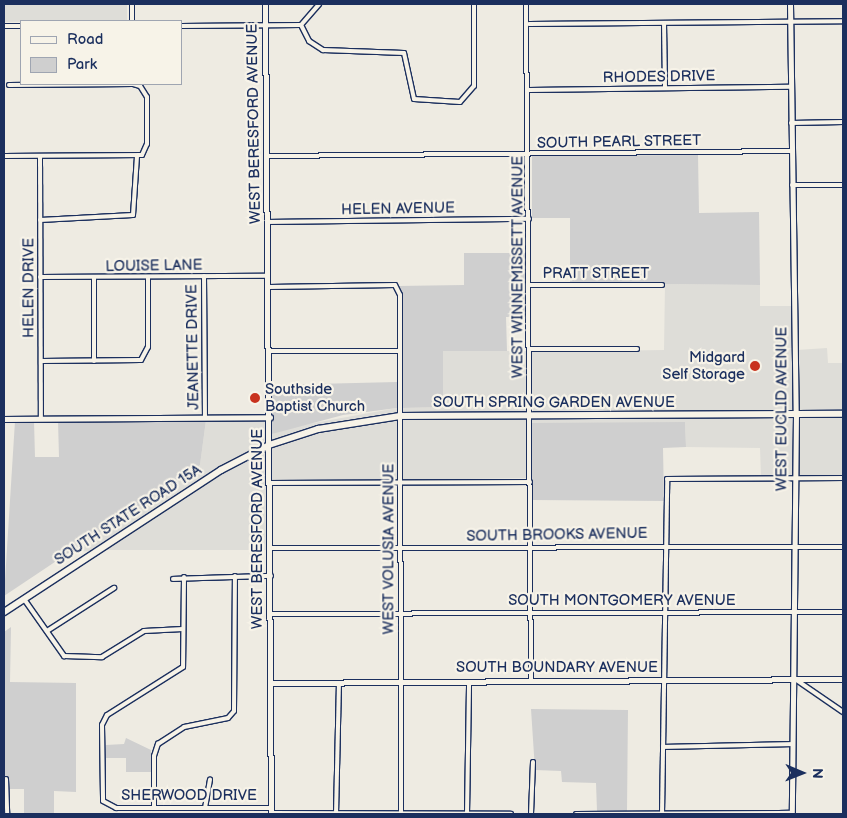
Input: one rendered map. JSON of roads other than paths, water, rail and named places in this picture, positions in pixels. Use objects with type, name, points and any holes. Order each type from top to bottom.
[{"type":"highway","name":"SOUTH SPRING GARDEN AVENUE","points":[[269,446],[334,425],[400,416],[843,414]]},
{"type":"highway","name":"SOUTH STATE ROAD 15A","points":[[4,612],[208,478],[269,446]]},
{"type":"street","points":[[132,4],[132,20]]},
{"type":"street","name":"WEST BERESFORD AVENUE","points":[[265,4],[269,276],[271,812]]},
{"type":"street","points":[[182,26],[301,25],[319,4]]},
{"type":"street","points":[[301,25],[309,41],[324,50],[404,53],[414,99],[460,102],[474,86],[474,4]]},
{"type":"street","name":"WEST WINNEMISSETT AVENUE","points":[[526,4],[529,24],[531,681]]},
{"type":"street","name":"WEST EUCLID AVENUE","points":[[790,4],[796,414],[792,814]]},
{"type":"street","points":[[529,24],[843,21]]},
{"type":"street","points":[[664,23],[665,88]]},
{"type":"street","points":[[5,26],[20,26]]},
{"type":"street","points":[[9,85],[20,85]]},
{"type":"street","points":[[4,156],[142,155],[147,144],[147,97],[140,86],[136,85]]},
{"type":"street","name":"RHODES DRIVE","points":[[528,90],[790,87]]},
{"type":"street","points":[[792,123],[843,122]]},
{"type":"street","name":"SOUTH PEARL STREET","points":[[266,156],[792,151]]},
{"type":"street","points":[[40,220],[124,217],[136,210],[137,156]]},
{"type":"street","name":"HELEN DRIVE","points":[[40,157],[41,418]]},
{"type":"street","points":[[792,184],[843,185]]},
{"type":"street","name":"HELEN AVENUE","points":[[268,222],[529,219]]},
{"type":"street","name":"JEANETTE DRIVE","points":[[204,276],[205,418]]},
{"type":"street","name":"LOUISE LANE","points":[[40,278],[269,276]]},
{"type":"street","points":[[41,361],[135,361],[147,356],[148,277]]},
{"type":"street","points":[[94,278],[94,361]]},
{"type":"street","name":"WEST VOLUSIA AVENUE","points":[[269,287],[396,285],[400,295],[401,813]]},
{"type":"street","name":"PRATT STREET","points":[[529,285],[662,285]]},
{"type":"street","points":[[530,350],[637,349]]},
{"type":"street","points":[[269,351],[399,351]]},
{"type":"street","points":[[4,419],[270,417]]},
{"type":"street","points":[[662,814],[667,479],[843,478]]},
{"type":"street","points":[[270,483],[530,482]]},
{"type":"street","name":"SOUTH BROOKS AVENUE","points":[[271,548],[666,545],[843,546]]},
{"type":"street","points":[[154,808],[154,756],[158,744],[184,727],[228,718],[234,711],[235,576]]},
{"type":"street","points":[[173,579],[184,577],[270,576]]},
{"type":"street","points":[[24,598],[64,656],[76,658],[102,657],[152,628],[183,629],[184,577]]},
{"type":"street","points":[[47,631],[114,588]]},
{"type":"street","name":"SOUTH MONTGOMERY AVENUE","points":[[271,614],[843,612]]},
{"type":"street","name":"SHERWOOD DRIVE","points":[[183,629],[183,667],[176,675],[125,703],[102,725],[103,801],[108,806],[336,814],[511,814]]},
{"type":"street","points":[[794,678],[843,712]]},
{"type":"street","name":"SOUTH BOUNDARY AVENUE","points":[[272,683],[843,679]]},
{"type":"street","points":[[467,814],[469,682]]},
{"type":"street","points":[[336,814],[339,683]]},
{"type":"street","points":[[663,747],[793,744]]},
{"type":"street","points":[[531,814],[533,762]]},
{"type":"street","points":[[6,779],[7,814]]},
{"type":"street","points":[[205,808],[210,779]]},
{"type":"street","points":[[576,814],[792,814]]},
{"type":"place","name":"Midgard Self Storage","points":[[755,366]]},
{"type":"place","name":"Southside Baptist Church","points":[[255,398]]}]
